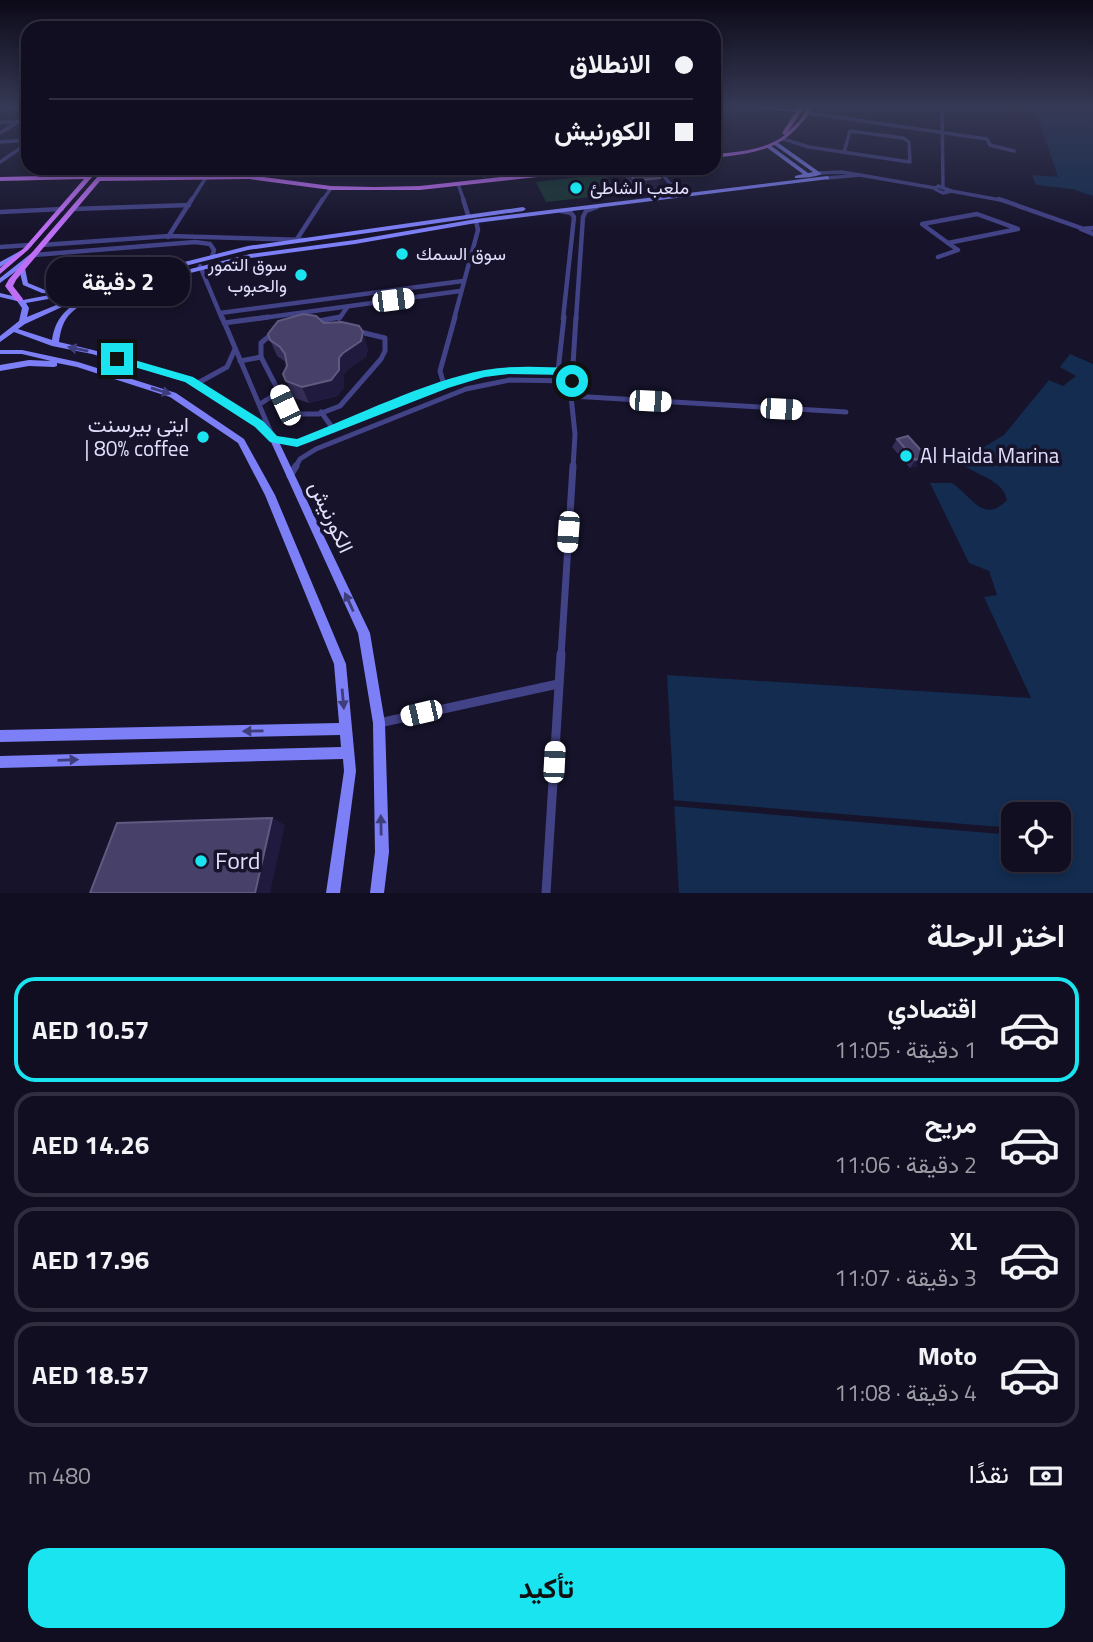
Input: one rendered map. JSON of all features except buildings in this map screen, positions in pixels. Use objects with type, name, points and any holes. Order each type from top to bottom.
[{"type":"main road","points":[[721,153],[739,149]]},
{"type":"main road","points":[[721,153],[748,149]]},
{"type":"main road","points":[[775,149],[807,175]]},
{"type":"main road","points":[[776,149],[816,177]]},
{"type":"main road","points":[[65,178],[73,175]]},
{"type":"main road","points":[[0,273],[62,209],[87,175]]},
{"type":"main road","points":[[120,176],[127,175]]},
{"type":"main road","points":[[286,175],[313,180],[380,183],[455,175]]},
{"type":"main road","points":[[18,326],[26,308],[9,286],[100,177],[249,177],[331,188],[397,188],[532,175]]},
{"type":"main road","points":[[0,295],[21,301],[81,290],[212,257],[301,239],[468,215],[807,175],[827,178]]},
{"type":"main road","points":[[0,340],[18,326],[73,300],[200,267],[291,249],[355,242],[476,221],[816,177]]},
{"type":"main road","points":[[0,181],[82,179]]},
{"type":"main road","points":[[0,181],[82,179]]},
{"type":"main road","points":[[0,265],[28,247]]},
{"type":"main road","points":[[0,281],[38,250]]},
{"type":"main road","points":[[22,268],[25,284],[34,289],[44,292],[81,290]]},
{"type":"main road","points":[[55,344],[57,322],[70,309],[93,295]]},
{"type":"main road","name":"الكورنيش","points":[[18,326],[55,344],[93,352],[196,384],[259,424],[274,439],[364,633],[379,723],[382,852],[377,893]]},
{"type":"main road","points":[[0,352],[22,352],[78,365],[173,395],[241,441],[270,495],[340,664],[350,771],[333,893]]},
{"type":"main road","points":[[0,368],[29,363],[78,365]]},
{"type":"main road","points":[[0,736],[346,729]]},
{"type":"main road","points":[[0,762],[348,753]]},
{"type":"street","points":[[0,162],[19,149]]},
{"type":"street","points":[[821,149],[910,162],[909,149]]},
{"type":"street","points":[[943,149],[943,186]]},
{"type":"street","points":[[1005,149],[1014,151]]},
{"type":"street","points":[[0,156],[10,156]]},
{"type":"street","points":[[816,177],[842,172],[935,188],[943,193],[951,191]]},
{"type":"street","points":[[663,175],[677,192]]},
{"type":"street","points":[[827,178],[860,175]]},
{"type":"street","points":[[165,243],[207,176]]},
{"type":"street","points":[[458,184],[468,215]]},
{"type":"street","points":[[935,188],[943,186],[951,191],[1003,200],[1081,228],[1093,229]]},
{"type":"street","points":[[38,250],[169,236],[301,239],[331,188]]},
{"type":"street","points":[[73,209],[189,205]]},
{"type":"street","points":[[546,893],[575,434],[571,396],[583,217],[586,211],[601,205]]},
{"type":"street","points":[[0,212],[62,209]]},
{"type":"street","points":[[555,211],[568,212],[574,217],[557,380],[571,396],[846,412]]},
{"type":"street","points":[[938,257],[958,250],[948,243],[922,224],[977,214],[1018,229],[948,243]]},
{"type":"street","points":[[444,385],[440,371],[478,230],[476,221]]},
{"type":"street","points":[[1081,228],[1093,234]]},
{"type":"street","points":[[38,250],[165,243],[210,244],[214,250],[212,257]]},
{"type":"street","points":[[0,247],[28,247]]},
{"type":"street","points":[[200,267],[274,439],[297,443],[444,385],[483,374],[509,370],[572,371]]},
{"type":"street","points":[[220,313],[463,281]]},
{"type":"street","points":[[224,323],[460,291]]},
{"type":"street","points":[[304,323],[339,319],[349,306]]},
{"type":"street","points":[[271,316],[276,321]]},
{"type":"street","points":[[339,319],[341,328]]},
{"type":"street","points":[[281,327],[261,343],[261,357],[292,414],[303,416],[337,408],[349,400],[384,354],[385,338],[351,330]]},
{"type":"street","points":[[196,384],[227,367],[235,349]]},
{"type":"street","points":[[240,361],[261,357]]},
{"type":"street","points":[[290,476],[300,459],[316,449],[466,389],[510,380],[572,381]]},
{"type":"street","points":[[260,404],[279,392]]},
{"type":"street","points":[[321,412],[334,430]]},
{"type":"street","points":[[379,723],[558,684]]},
{"type":"green space","name":"ملعب الشاطئ","points":[[606,175],[618,194],[546,202],[536,182]]},
{"type":"water","points":[[1049,149],[1093,149],[1093,196],[1072,189],[1036,185],[1032,175],[1058,177]]},
{"type":"water","points":[[1070,354],[1093,364],[1093,893],[679,893],[667,675],[1031,698],[984,597],[997,595],[989,571],[969,563],[930,483],[952,483],[984,509],[999,507],[1007,500],[1000,487],[959,462],[1004,435],[1049,380],[1063,386],[1076,376],[1060,367]]},
{"type":"pier","points":[[671,800],[1001,827],[1001,834],[672,806]]},
{"type":"place","name":"ملعب الشاطئ","points":[[576,188]]},
{"type":"place","name":"سوق السمك","points":[[402,254]]},
{"type":"place","name":"سوق التمور والحبوب","points":[[301,275]]},
{"type":"place","name":"ايتي بيرسنت | 80% coffee","points":[[203,437]]},
{"type":"place","name":"Al Haida Marina","points":[[906,456]]},
{"type":"place","name":"Ford","points":[[201,861]]},
{"type":"route","points":[[117,359],[189,380],[259,424],[274,439],[297,443],[444,385],[483,374],[509,370],[572,371],[572,381]]}]
